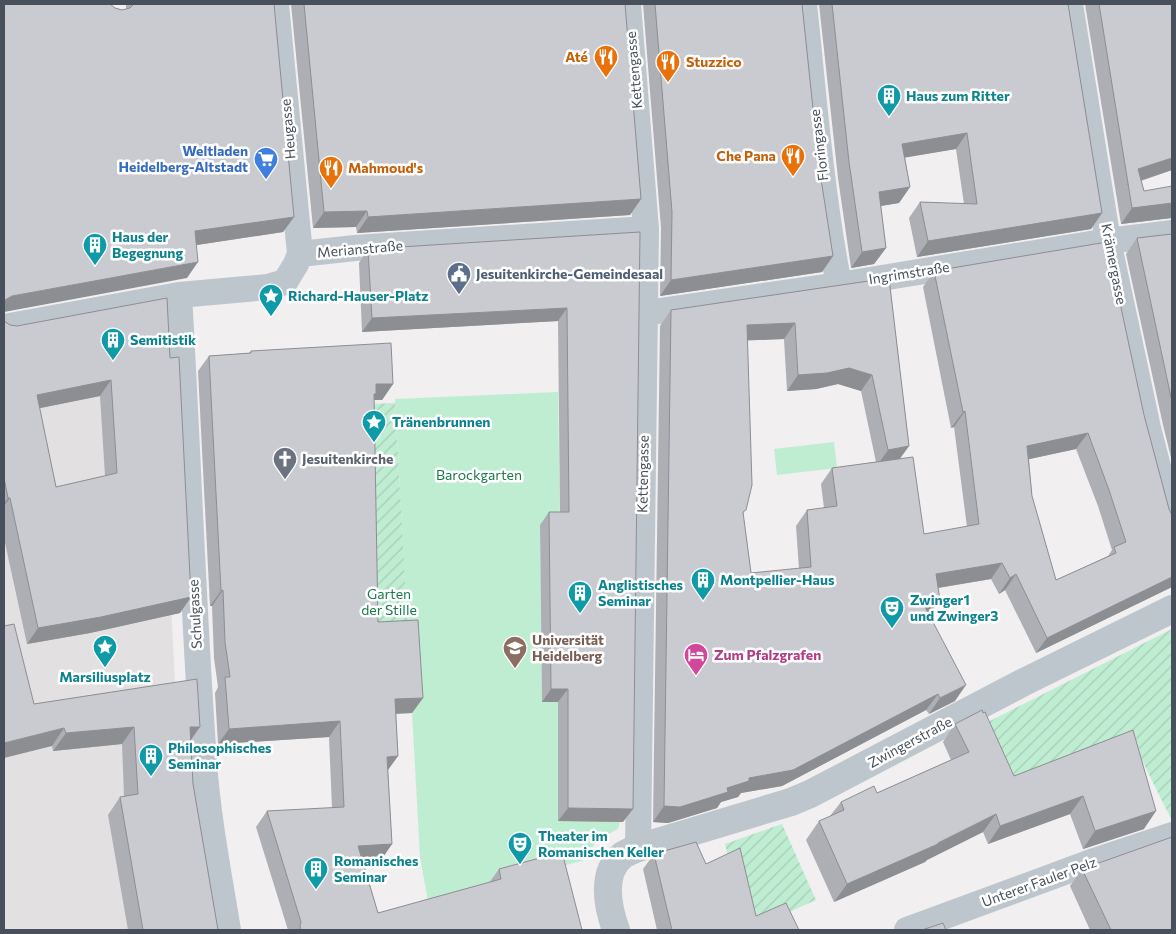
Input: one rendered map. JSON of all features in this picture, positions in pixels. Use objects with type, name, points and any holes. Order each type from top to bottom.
[{"type":"street","name":"Heugasse","points":[[276,4],[300,254]]},
{"type":"street","name":"Kettengasse","points":[[628,4],[646,217],[638,848]]},
{"type":"street","name":"Floringasse","points":[[804,4],[830,238],[839,285]]},
{"type":"street","name":"Krämergasse","points":[[1070,4],[1108,241],[1148,428],[1172,521]]},
{"type":"street","name":"Merianstraße","points":[[4,327],[179,295],[268,287],[285,282],[300,254],[646,217]]},
{"type":"street","name":"Ingrimstraße","points":[[646,312],[839,285],[1108,241],[1172,233]]},
{"type":"street","name":"Schulgasse","points":[[179,295],[198,685],[204,763],[228,930]]},
{"type":"street","name":"Zwingerstraße","points":[[638,848],[791,802],[810,794],[1016,686],[1172,610]]},
{"type":"street","name":"Unterer Fauler Pelz","points":[[907,930],[1094,861],[1172,835]]},
{"type":"street","points":[[616,930],[610,907],[608,882],[613,868],[622,856],[638,848]]},
{"type":"shaded area","points":[[62,337],[165,485],[181,802],[202,930],[4,930],[4,348]]},
{"type":"green space","name":"Barockgarten","points":[[558,392],[560,525],[540,526],[542,702],[558,702],[558,821],[620,822],[618,829],[597,842],[582,861],[428,901],[420,858],[395,399]]},
{"type":"green space","name":"Garten der Stille","points":[[395,403],[408,632],[372,632],[366,404]]},
{"type":"green space","points":[[834,442],[837,468],[777,475],[774,449]]},
{"type":"green space","points":[[1172,629],[1172,816],[1170,817],[1133,742],[1013,790],[986,723]]},
{"type":"green space","points":[[782,824],[816,900],[746,930],[725,844]]},
{"type":"building","points":[[4,4],[110,4],[122,10],[130,8],[134,4],[274,4],[294,217],[195,231],[198,262],[12,296],[4,302]]},
{"type":"building","points":[[304,4],[625,4],[641,199],[368,217],[367,211],[324,212]]},
{"type":"building","points":[[655,4],[802,4],[819,166],[833,256],[671,280],[672,212]]},
{"type":"building","points":[[832,4],[1068,4],[1102,213],[928,241],[920,202],[977,204],[967,133],[902,144],[910,187],[879,192],[886,248],[862,252],[849,162]]},
{"type":"building","points":[[1099,4],[1172,4],[1172,158],[1138,169],[1144,191],[1172,186],[1172,203],[1132,208]]},
{"type":"building","points":[[640,232],[633,809],[568,808],[568,689],[551,689],[549,512],[569,512],[567,308],[372,318],[368,249]]},
{"type":"building","points":[[1172,234],[1172,402],[1137,238]]},
{"type":"building","points":[[1107,242],[1144,415],[1172,515],[1172,577],[1047,638],[1016,574],[1010,578],[1002,563],[936,574],[940,600],[923,603],[966,685],[940,698],[938,694],[793,770],[749,778],[749,781],[727,788],[728,792],[680,807],[664,806],[671,310],[889,278],[909,446],[888,450],[872,375],[849,368],[827,373],[798,375],[795,323],[747,325],[752,485],[746,510],[743,512],[751,573],[811,567],[807,510],[837,506],[832,468],[913,457],[924,534],[979,524],[965,411],[963,412],[934,271]],"holes":[[[1088,433],[1126,542],[1114,547],[1116,553],[1056,580],[1032,496],[1027,446]]]},
{"type":"building","points":[[167,298],[170,358],[179,357],[191,597],[101,617],[38,628],[4,478],[4,321],[10,325],[17,326]],"holes":[[[111,380],[117,473],[56,487],[37,395]]]},
{"type":"building","points":[[391,343],[393,384],[376,384],[376,394],[374,394],[378,622],[418,620],[423,698],[395,699],[398,756],[387,757],[392,844],[358,846],[378,913],[501,879],[499,869],[562,852],[582,930],[301,930],[301,922],[267,811],[344,807],[340,721],[229,729],[225,677],[230,677],[225,642],[223,590],[221,591],[209,356],[251,353],[251,351]]},
{"type":"building","points":[[14,624],[34,704],[197,679],[200,727],[190,727],[193,784],[218,930],[143,930],[120,797],[138,794],[134,727],[66,733],[64,728],[4,743],[4,626]]},
{"type":"building","points":[[982,710],[983,713],[985,712],[1014,776],[1133,730],[1156,811],[1095,831],[1083,796],[1000,826],[996,814],[938,844],[847,884],[819,821],[844,810],[841,802],[874,786],[877,793],[969,752],[955,724]]},
{"type":"building","points":[[1172,837],[1172,930],[1111,930],[1082,869]]},
{"type":"building","points":[[696,842],[706,864],[740,848],[756,916],[786,903],[799,930],[672,930],[654,854]]},
{"type":"building","points":[[943,923],[946,930],[922,930]]},
{"type":"place","name":"Até","points":[[606,78]]},
{"type":"place","name":"Stuzzico","points":[[668,83]]},
{"type":"place","name":"Haus zum Ritter","points":[[889,117]]},
{"type":"place","name":"Che Pana","points":[[793,177]]},
{"type":"place","name":"Weltladen Heidelberg-Altstadt","points":[[266,180]]},
{"type":"place","name":"Mahmoud's","points":[[331,189]]},
{"type":"place","name":"Haus der Begegnung","points":[[95,266]]},
{"type":"place","name":"Jesuitenkirche-Gemeindesaal","points":[[459,295]]},
{"type":"place","name":"Richard-Hauser-Platz","points":[[271,317]]},
{"type":"place","name":"Semitistik","points":[[113,361]]},
{"type":"place","name":"Tränenbrunnen","points":[[374,443]]},
{"type":"place","name":"Jesuitenkirche","points":[[285,480]]},
{"type":"place","name":"Montpellier-Haus","points":[[703,601]]},
{"type":"place","name":"Anglistisches Seminar","points":[[580,614]]},
{"type":"place","name":"Zwinger1 und Zwinger3","points":[[892,629]]},
{"type":"place","name":"Marsiliusplatz","points":[[105,668]]},
{"type":"place","name":"Universität Heidelberg","points":[[515,669]]},
{"type":"place","name":"Zum Pfalzgrafen","points":[[696,676]]},
{"type":"place","name":"Philosophisches Seminar","points":[[151,777]]},
{"type":"place","name":"Theater im Romanischen Keller","points":[[520,865]]},
{"type":"place","name":"Romanisches Seminar","points":[[316,890]]}]
